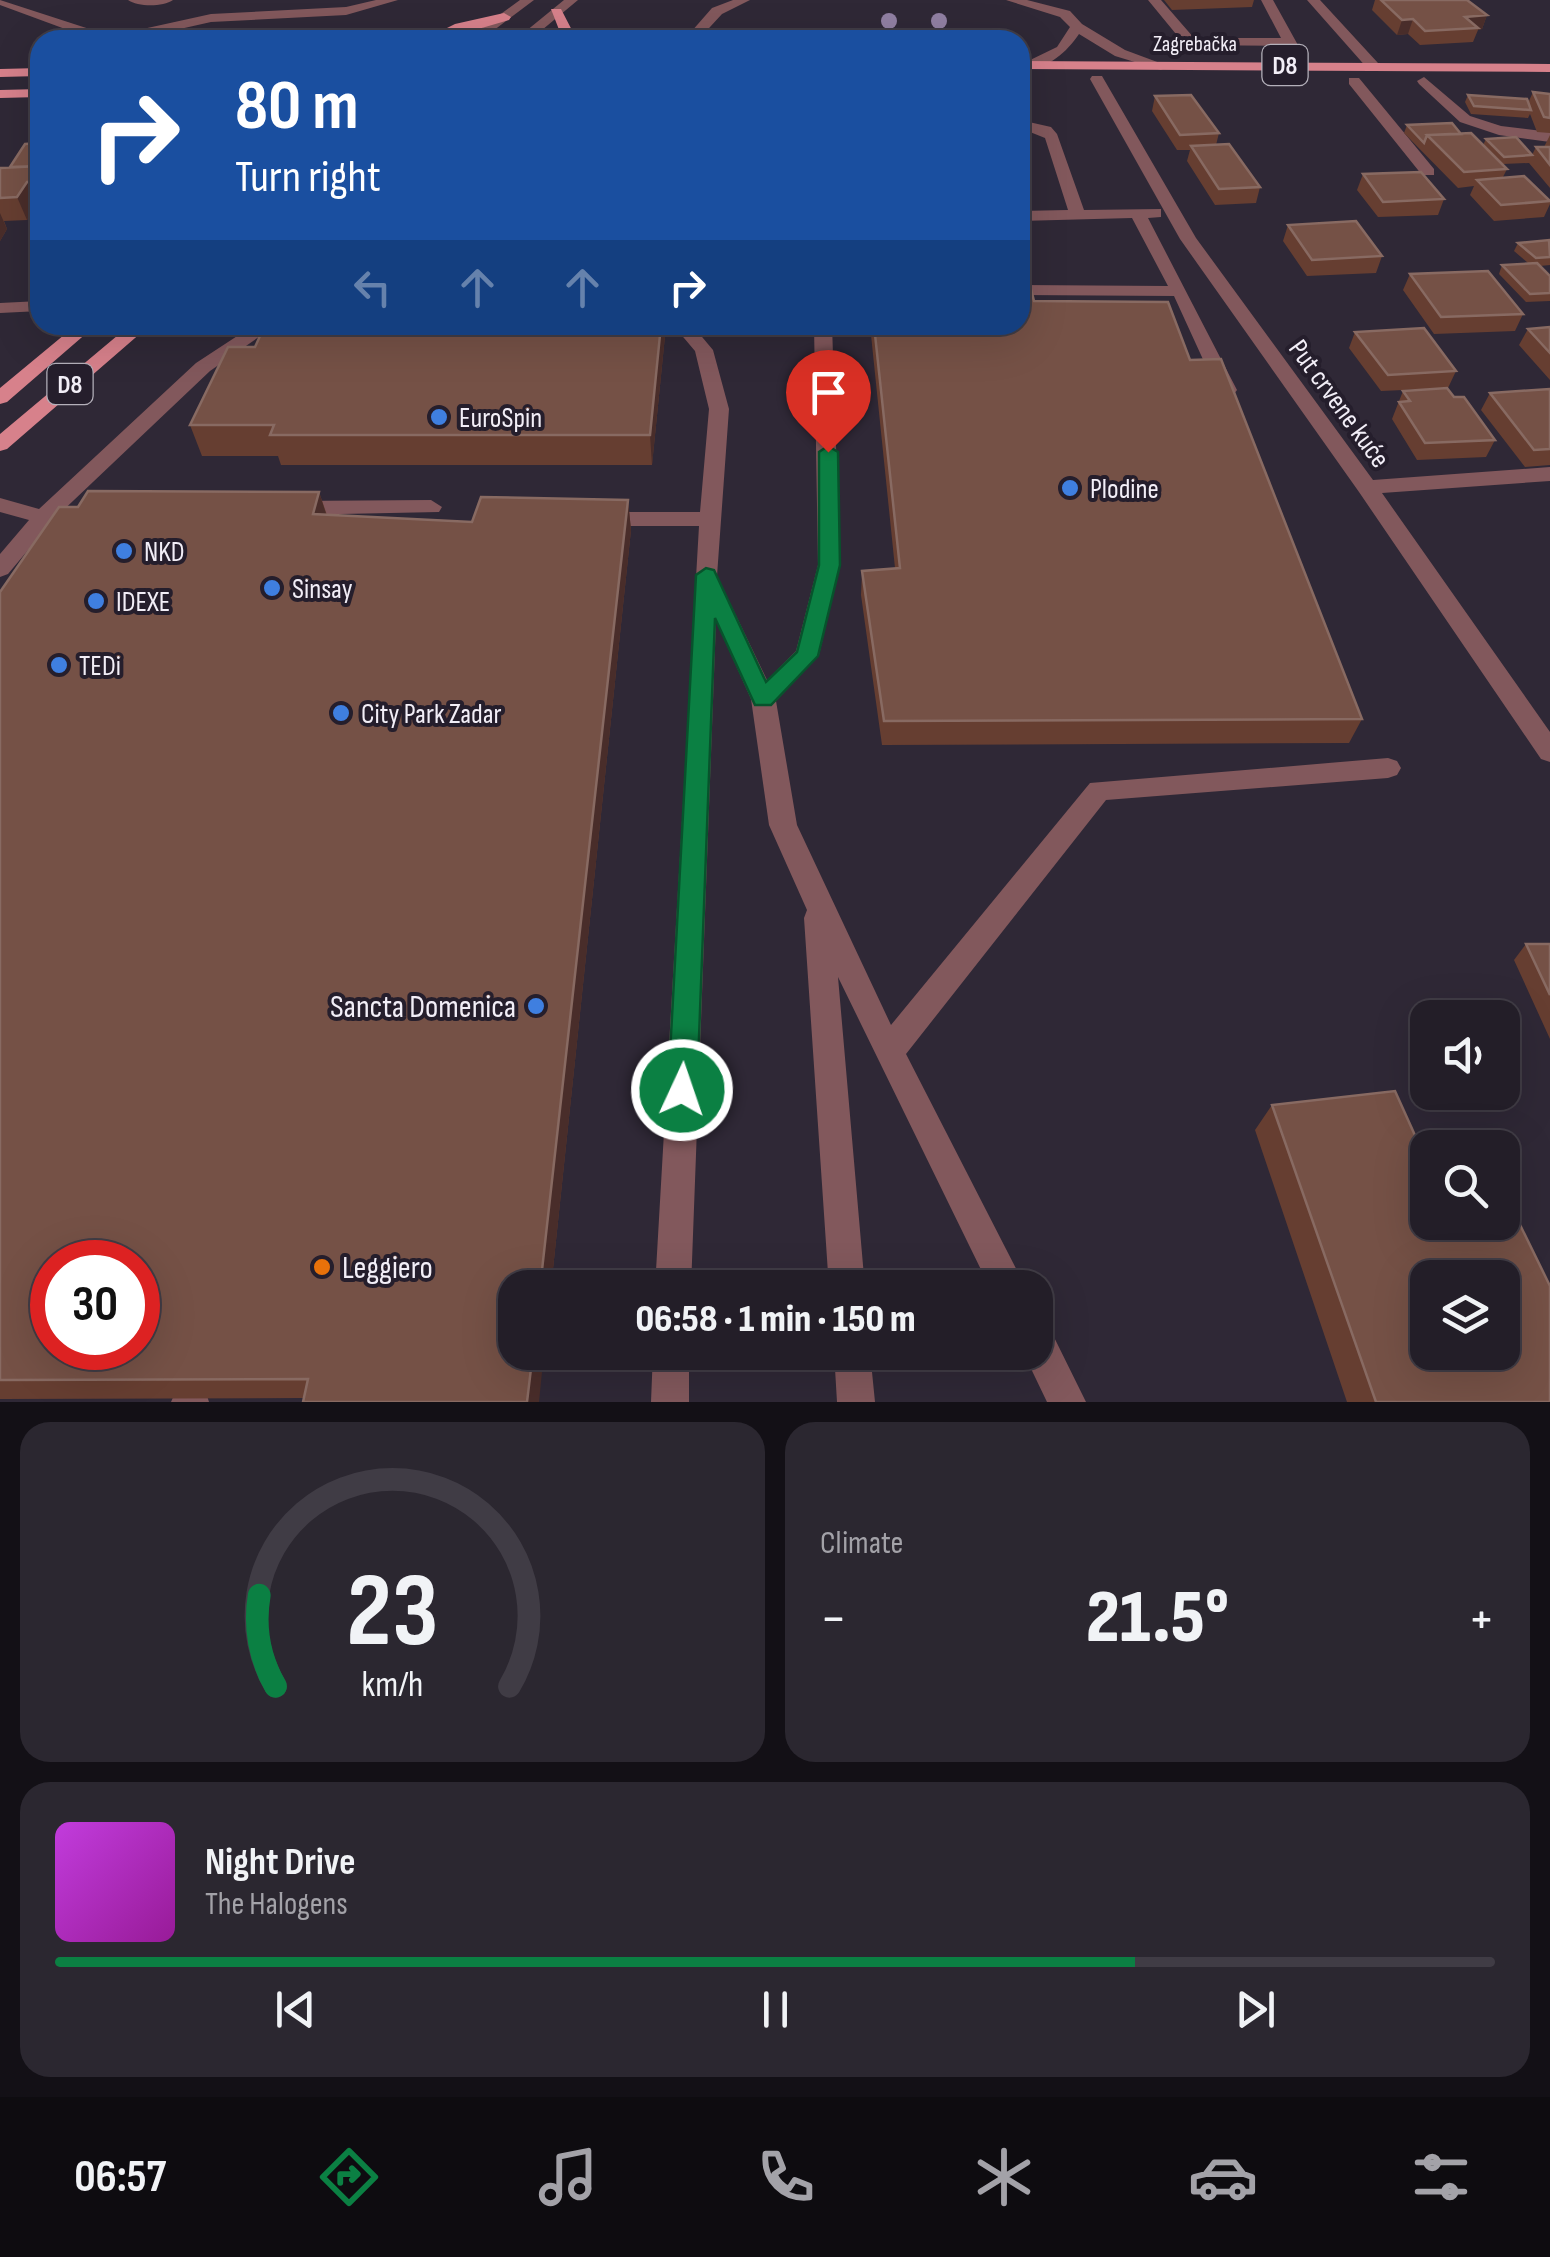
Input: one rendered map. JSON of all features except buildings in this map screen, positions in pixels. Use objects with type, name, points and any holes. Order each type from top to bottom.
[{"type":"main road","points":[[556,12],[565,30]]},
{"type":"main road","points":[[453,30],[504,17]]},
{"type":"main road","name":"Zagrebačka","points":[[1030,66],[1550,68]]},
{"type":"main road","points":[[0,73],[30,72]]},
{"type":"main road","name":"Zagrebačka","points":[[1030,80],[1550,82]]},
{"type":"main road","points":[[0,94],[30,93]]},
{"type":"main road","name":"D8","points":[[0,398],[75,335]]},
{"type":"main road","name":"D8","points":[[0,445],[129,335]]},
{"type":"street","points":[[134,0],[167,0]]},
{"type":"street","points":[[486,30],[528,0]]},
{"type":"street","points":[[534,30],[572,0]]},
{"type":"street","points":[[698,30],[717,11],[744,0]]},
{"type":"street","points":[[1012,0],[1065,14],[1077,27],[1120,53],[1161,66]]},
{"type":"street","points":[[1154,0],[1190,42],[1289,42]]},
{"type":"street","points":[[1267,0],[1302,65]]},
{"type":"street","points":[[1313,0],[1372,66]]},
{"type":"street","points":[[8,1],[84,30]]},
{"type":"street","points":[[156,30],[211,18],[346,11],[392,1]]},
{"type":"street","points":[[1030,64],[1062,50],[1077,27]]},
{"type":"street","name":"Put crvene kuće","points":[[1097,80],[1170,212],[1550,752]]},
{"type":"street","points":[[1354,80],[1428,172]]},
{"type":"street","points":[[1424,81],[1464,119],[1500,130],[1550,137]]},
{"type":"street","points":[[1030,126],[1046,130],[1052,137],[1078,216]]},
{"type":"street","points":[[1030,216],[1170,212]]},
{"type":"street","points":[[1138,215],[1180,290],[1238,414]]},
{"type":"street","points":[[1030,290],[1180,290]]},
{"type":"street","points":[[0,308],[30,306]]},
{"type":"street","points":[[4,558],[203,367],[252,335]]},
{"type":"street","points":[[675,1270],[706,575],[719,410],[704,350],[691,335]]},
{"type":"street","points":[[763,699],[807,656],[830,565],[823,335]]},
{"type":"street","points":[[1367,487],[1550,474]]},
{"type":"street","points":[[0,505],[48,512],[92,508]]},
{"type":"street","points":[[271,508],[431,507]]},
{"type":"street","points":[[572,519],[710,519]]},
{"type":"street","points":[[706,575],[763,699],[783,825],[888,1051],[1000,1270]]},
{"type":"street","points":[[888,1051],[1099,790],[1388,768]]},
{"type":"street","points":[[816,898],[846,1270]]},
{"type":"street","points":[[670,1402],[671,1370]]},
{"type":"street","points":[[853,1370],[856,1402]]},
{"type":"street","points":[[1052,1370],[1068,1402]]},
{"type":"place","name":"EuroSpin","points":[[439,417]]},
{"type":"place","name":"Plodine","points":[[1070,488]]},
{"type":"place","name":"NKD","points":[[124,551]]},
{"type":"place","name":"Sinsay","points":[[272,588]]},
{"type":"place","name":"IDEXE","points":[[96,601]]},
{"type":"place","name":"TEDi","points":[[59,665]]},
{"type":"place","name":"City Park Zadar","points":[[341,713]]},
{"type":"place","name":"Sancta Domenica","points":[[536,1006]]},
{"type":"place","name":"Leggiero","points":[[322,1267]]},
{"type":"route","points":[[682,1090],[706,575],[763,699],[807,656],[830,565],[828,452]]}]
